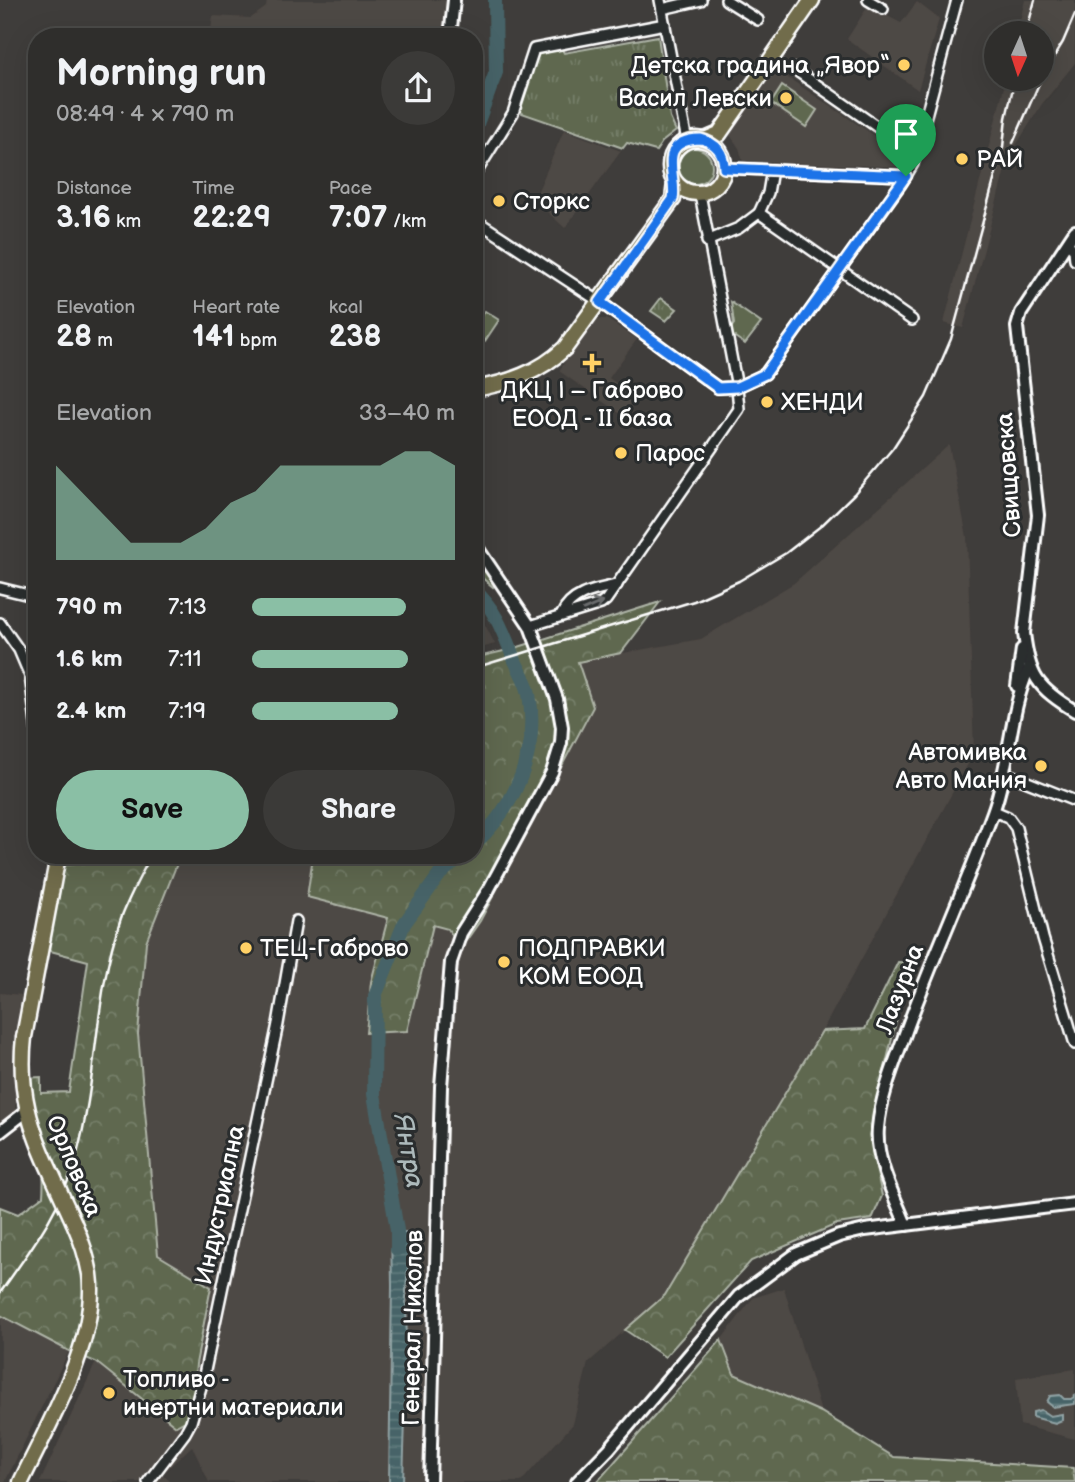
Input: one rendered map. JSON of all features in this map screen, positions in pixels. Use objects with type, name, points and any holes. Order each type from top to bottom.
[{"type":"main road","points":[[697,194],[685,191],[675,183],[670,171],[671,158],[677,148],[687,141],[705,140],[719,134],[812,0]]},
{"type":"main road","points":[[673,199],[715,187],[723,177],[724,162],[719,134]]},
{"type":"main road","points":[[705,140],[716,146],[724,162]]},
{"type":"main road","points":[[483,387],[518,378],[551,361],[573,339],[673,199],[675,183]]},
{"type":"main road","name":"Орловска","points":[[21,1482],[68,1380],[88,1323],[90,1275],[74,1223],[36,1139],[27,1111],[21,1076],[24,1037],[56,864]]},
{"type":"street","points":[[451,28],[454,0]]},
{"type":"street","points":[[687,141],[661,4],[701,0]]},
{"type":"street","points":[[726,0],[758,20]]},
{"type":"street","points":[[868,0],[883,9]]},
{"type":"street","points":[[483,225],[600,302],[718,388],[737,387],[765,374],[906,176],[916,154],[957,0]]},
{"type":"street","points":[[483,161],[513,113],[534,49],[665,24]]},
{"type":"street","points":[[794,69],[916,154]]},
{"type":"street","points":[[724,162],[772,170],[906,176]]},
{"type":"street","points":[[707,241],[740,228],[759,213],[768,193],[772,170]]},
{"type":"street","points":[[530,626],[601,604],[739,410],[737,387],[697,194]]},
{"type":"street","points":[[759,213],[912,320]]},
{"type":"street","name":"Свищовска","points":[[1029,668],[1024,633],[1038,515],[1018,318],[1075,231]]},
{"type":"street","points":[[1068,244],[1074,250],[1075,260]]},
{"type":"street","name":"Генерал Николов","points":[[430,1482],[441,1087],[451,962],[461,933],[489,889],[552,772],[561,743],[562,727],[557,699],[530,626],[483,556]]},
{"type":"street","points":[[562,614],[565,606],[576,597],[617,584]]},
{"type":"street","points":[[0,589],[28,595]]},
{"type":"street","points":[[0,623],[19,650],[28,671]]},
{"type":"street","points":[[1011,737],[1024,633]]},
{"type":"street","points":[[1011,737],[1021,689],[1029,668]]},
{"type":"street","points":[[1029,668],[1046,690],[1075,711]]},
{"type":"street","name":"Лазурна","points":[[906,1225],[884,1167],[878,1138],[884,1094],[916,1003],[993,811],[1005,773],[1011,737]]},
{"type":"street","points":[[1005,773],[1075,801]]},
{"type":"street","points":[[993,811],[1008,817],[1016,828],[1043,938],[1075,1044]]},
{"type":"street","name":"Индустриална","points":[[148,1482],[186,1433],[203,1380],[278,1024],[296,921]]},
{"type":"street","points":[[0,1132],[27,1111]]},
{"type":"street","points":[[577,1482],[610,1449],[739,1296],[796,1254],[839,1236],[1075,1204]]},
{"type":"shaded area","points":[[267,0],[447,0],[446,28],[211,28],[213,16],[251,18],[266,7]]},
{"type":"shaded area","points":[[1025,0],[1075,0],[1075,63],[1054,89],[1054,21],[1020,21]]},
{"type":"shaded area","name":"Детска градина „Явор“","points":[[917,2],[939,19],[918,90],[847,39],[868,6],[901,23]]},
{"type":"shaded area","name":"Васил Левски","points":[[775,69],[905,156],[897,167],[743,162],[739,148],[728,132]]},
{"type":"shaded area","points":[[1003,91],[1052,91],[1015,147],[1006,166],[963,328],[944,323]]},
{"type":"shaded area","points":[[564,130],[621,151],[565,228],[534,200]]},
{"type":"shaded area","name":"ДКЦ І – Габрово ЕООД - II база","points":[[607,319],[637,339],[609,378],[635,397],[622,415],[559,371],[590,323]]},
{"type":"shaded area","points":[[949,445],[967,537],[974,753],[798,1075],[665,1295],[588,1363],[573,1424],[521,1482],[209,1482],[192,1446],[162,1474],[171,1482],[40,1482],[96,1362],[176,1426],[185,1421],[194,1389],[196,1364],[158,1255],[138,1034],[146,942],[177,864],[312,864],[307,897],[388,918],[371,982],[433,925],[448,929],[480,864],[483,864],[483,857],[578,661],[701,639],[794,583]]},
{"type":"shaded area","points":[[483,621],[495,644],[483,647]]},
{"type":"shaded area","points":[[0,993],[23,995],[15,1112],[0,1124]]},
{"type":"shaded area","points":[[784,1288],[821,1412],[734,1374],[721,1340],[753,1298]]},
{"type":"shaded area","points":[[1,1314],[69,1351],[5,1482],[0,1482]]},
{"type":"shaded area","points":[[1075,1369],[1075,1439],[1020,1425],[1016,1378]]},
{"type":"green space","points":[[658,36],[670,118],[676,131],[662,142],[656,151],[627,143],[623,148],[516,111],[540,51],[560,46],[564,53]]},
{"type":"green space","points":[[782,86],[817,110],[806,127],[771,103]]},
{"type":"green space","points":[[694,148],[707,153],[712,166],[707,179],[694,184],[681,179],[676,166],[681,153]]},
{"type":"green space","points":[[661,298],[677,309],[666,321],[651,311]]},
{"type":"green space","points":[[731,302],[761,323],[745,344],[732,335],[731,328],[734,324]]},
{"type":"green space","points":[[485,311],[499,320],[485,341],[483,340]]},
{"type":"green space","points":[[483,565],[496,583],[493,587],[483,579]]},
{"type":"green space","points":[[660,602],[621,653],[578,662],[593,707],[480,921],[461,948],[448,929],[433,925],[407,1031],[366,1033],[371,982],[388,918],[307,897],[312,864],[483,864],[483,656]]},
{"type":"green space","points":[[177,864],[146,942],[138,1034],[158,1255],[211,1287],[196,1364],[194,1389],[185,1421],[176,1426],[96,1362],[0,1315],[0,1207],[18,1214],[43,1196],[39,1136],[24,1078],[41,1077],[41,1093],[69,1092],[88,961],[43,949],[58,866]]},
{"type":"green space","points":[[898,962],[910,963],[869,1135],[882,1196],[872,1219],[837,1224],[751,1261],[665,1357],[625,1330],[665,1295],[822,1031],[865,1029]]},
{"type":"green space","points":[[721,1340],[734,1374],[821,1412],[894,1457],[1073,1468],[1075,1482],[597,1482]]},
{"type":"water","points":[[391,1231],[411,1234],[406,1290],[403,1482],[389,1482]]},
{"type":"water","points":[[1060,1395],[1064,1399],[1075,1396],[1075,1404],[1053,1407],[1047,1402],[1050,1396]]},
{"type":"water","points":[[1041,1410],[1050,1416],[1062,1414],[1062,1420],[1055,1423],[1033,1417],[1033,1412]]},
{"type":"waterway","name":"Янтра","points":[[483,107],[496,72],[495,0]]},
{"type":"waterway","name":"Янтра","points":[[483,600],[501,628],[526,684],[531,715],[531,736],[521,776],[502,813],[483,835]]},
{"type":"waterway","name":"Янтра","points":[[397,1249],[397,1230],[374,1094],[375,996],[404,924],[440,874],[452,864]]},
{"type":"railway","points":[[1029,21],[1035,0]]},
{"type":"railway","points":[[1054,57],[1075,14]]},
{"type":"railway","points":[[483,665],[694,601],[739,581],[786,553],[822,525],[854,494],[893,448],[926,397],[951,339],[1003,147],[1012,91]]},
{"type":"railway","points":[[1013,143],[1036,91]]},
{"type":"railway","points":[[0,1293],[45,1227],[71,1173],[84,1125],[112,947],[124,910],[147,864]]},
{"type":"place","name":"Детска градина „Явор“","points":[[904,65]]},
{"type":"place","name":"Васил Левски","points":[[786,98]]},
{"type":"place","name":"РАЙ","points":[[962,159]]},
{"type":"place","name":"Сторкс","points":[[499,201]]},
{"type":"place","name":"ДКЦ І – Габрово ЕООД - II база","points":[[592,363]]},
{"type":"place","name":"ХЕНДИ","points":[[767,402]]},
{"type":"place","name":"Парос","points":[[621,453]]},
{"type":"place","name":"Автомивка Авто Мания","points":[[1041,766]]},
{"type":"place","name":"ТЕЦ-Габрово","points":[[246,948]]},
{"type":"place","name":"ПОДПРАВКИ КОМ ЕООД","points":[[504,962]]},
{"type":"place","name":"Топливо - инертни материали","points":[[109,1393]]},
{"type":"route","points":[[701,139],[716,146],[723,156],[724,168],[906,176],[765,374],[737,387],[718,388],[600,302],[673,199],[675,183],[670,171],[671,158],[677,148],[687,141],[701,139]]}]
